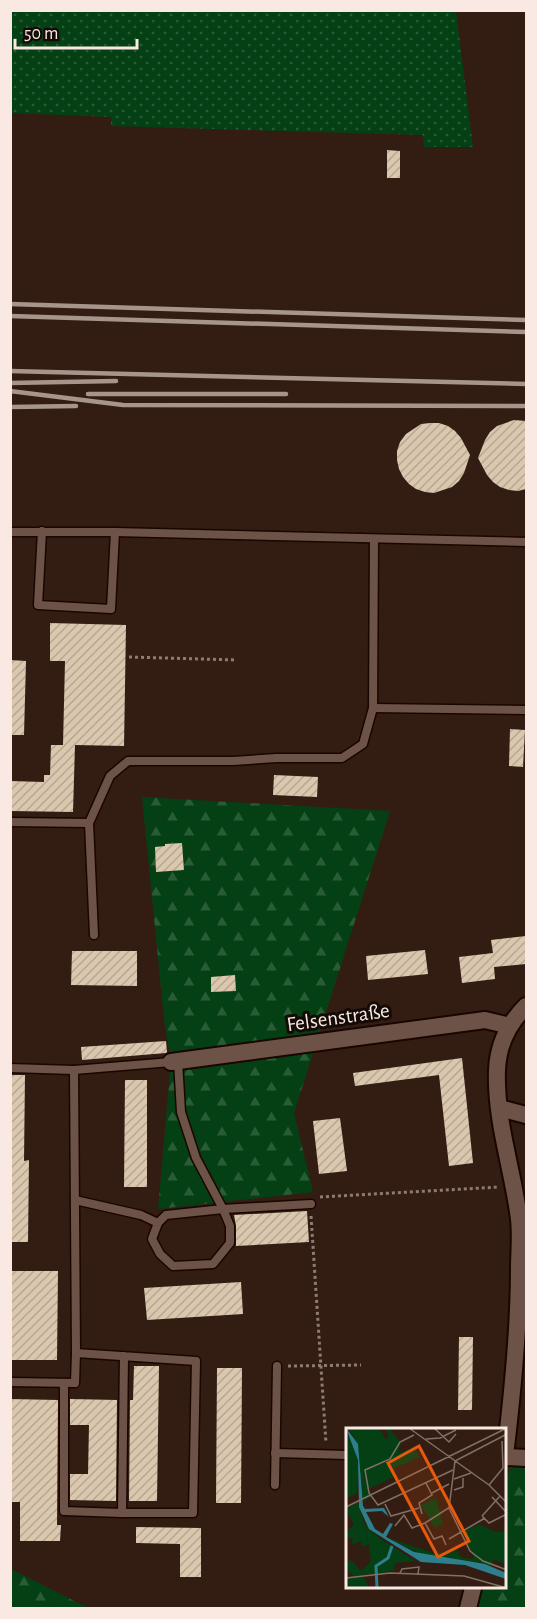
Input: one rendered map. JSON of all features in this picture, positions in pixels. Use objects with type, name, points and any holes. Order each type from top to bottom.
[{"type":"street","points":[[507,1439],[515,1374],[519,1298],[519,1221],[499,1108],[497,1070],[501,1042],[526,1006]]},
{"type":"street","name":"Felsenstraße","points":[[174,1061],[485,1020],[510,1026]]},
{"type":"street","points":[[499,1108],[526,1115]]},
{"type":"street","points":[[507,1457],[526,1458]]},
{"type":"street","points":[[468,1608],[473,1589]]},
{"type":"lane","points":[[42,531],[38,605],[111,609],[115,532]]},
{"type":"lane","points":[[10,532],[115,532],[526,542]]},
{"type":"lane","points":[[94,934],[89,823],[110,776],[128,761],[342,758],[363,744],[373,708],[374,539]]},
{"type":"lane","points":[[373,708],[526,710]]},
{"type":"lane","points":[[10,822],[89,823]]},
{"type":"lane","points":[[10,1068],[74,1070],[174,1061],[181,1112],[196,1158],[223,1209],[230,1226],[230,1243],[213,1264],[173,1266],[160,1254],[152,1239],[158,1223],[166,1215],[223,1209],[311,1204]]},
{"type":"lane","points":[[10,1382],[75,1383],[74,1070]]},
{"type":"lane","points":[[75,1200],[141,1215],[158,1223]]},
{"type":"lane","points":[[64,1383],[64,1511],[123,1514],[193,1513],[196,1361],[76,1353]]},
{"type":"lane","points":[[123,1514],[124,1356]]},
{"type":"lane","points":[[275,1485],[277,1366]]},
{"type":"lane","points":[[275,1453],[346,1455]]},
{"type":"path","points":[[129,657],[236,660]]},
{"type":"path","points":[[326,1454],[311,1204],[318,1197],[513,1186]]},
{"type":"path","points":[[277,1366],[361,1365]]},
{"type":"green space","points":[[11,10],[456,11],[473,147],[424,147],[423,135],[111,126],[111,117],[11,113]]},
{"type":"green space","points":[[142,797],[390,811],[294,1113],[313,1192],[158,1209],[171,1062],[164,1019]]},
{"type":"green space","points":[[511,1462],[526,1462],[526,1608],[477,1608],[482,1589],[507,1589],[507,1480]]},
{"type":"green space","points":[[11,1569],[88,1608],[11,1608]]},
{"type":"building","points":[[387,150],[400,151],[400,178],[387,178]]},
{"type":"building","points":[[514,420],[526,421],[526,489],[518,491],[500,487],[493,482],[478,458],[490,432],[497,426]]},
{"type":"building","points":[[439,423],[455,431],[470,455],[459,481],[452,487],[434,493],[416,489],[409,484],[399,469],[397,460],[400,442],[406,434],[421,424]]},
{"type":"building","points":[[50,623],[126,625],[124,746],[75,745],[73,812],[10,811],[10,781],[44,782],[44,775],[50,775],[51,745],[63,745],[65,661],[50,661]]},
{"type":"building","points":[[10,660],[26,661],[24,735],[10,735]]},
{"type":"building","points":[[510,729],[525,730],[523,767],[509,766]]},
{"type":"building","points":[[274,775],[318,777],[317,797],[273,795]]},
{"type":"building","points":[[182,843],[184,870],[156,872],[155,847]]},
{"type":"building","points":[[526,936],[526,964],[494,967],[495,979],[462,983],[459,957],[493,953],[491,940]]},
{"type":"building","points":[[425,950],[428,974],[368,980],[366,956]]},
{"type":"building","points":[[72,951],[137,951],[137,986],[71,985]]},
{"type":"building","points":[[235,975],[236,991],[211,992],[211,977]]},
{"type":"building","points":[[166,1041],[166,1053],[82,1060],[81,1047]]},
{"type":"building","points":[[462,1058],[473,1163],[449,1166],[439,1075],[355,1086],[353,1073]]},
{"type":"building","points":[[10,1075],[25,1075],[24,1161],[29,1160],[28,1242],[10,1242]]},
{"type":"building","points":[[125,1080],[147,1080],[147,1187],[124,1187]]},
{"type":"building","points":[[340,1118],[347,1171],[319,1174],[313,1121]]},
{"type":"building","points":[[307,1211],[309,1242],[236,1246],[234,1215]]},
{"type":"building","points":[[10,1271],[58,1271],[57,1360],[10,1360]]},
{"type":"building","points":[[241,1282],[243,1314],[147,1320],[144,1288]]},
{"type":"building","points":[[459,1337],[473,1337],[472,1410],[458,1410]]},
{"type":"building","points":[[134,1366],[159,1366],[157,1501],[129,1501],[130,1400],[133,1400]]},
{"type":"building","points":[[217,1368],[242,1368],[241,1503],[216,1503]]},
{"type":"building","points":[[10,1399],[58,1400],[57,1525],[61,1525],[60,1541],[20,1541],[20,1502],[10,1502]]},
{"type":"building","points":[[70,1399],[117,1400],[116,1501],[70,1500],[70,1474],[88,1474],[89,1425],[70,1425]]},
{"type":"building","points":[[136,1527],[201,1528],[201,1577],[180,1577],[180,1544],[136,1543]]},
{"type":"railway","points":[[10,304],[526,320]]},
{"type":"railway","points":[[10,316],[526,332]]},
{"type":"railway","points":[[10,371],[526,384]]},
{"type":"railway","points":[[10,383],[116,381]]},
{"type":"railway","points":[[10,391],[123,405],[526,406]]},
{"type":"railway","points":[[88,394],[286,394]]},
{"type":"railway","points":[[10,407],[76,406]]}]
